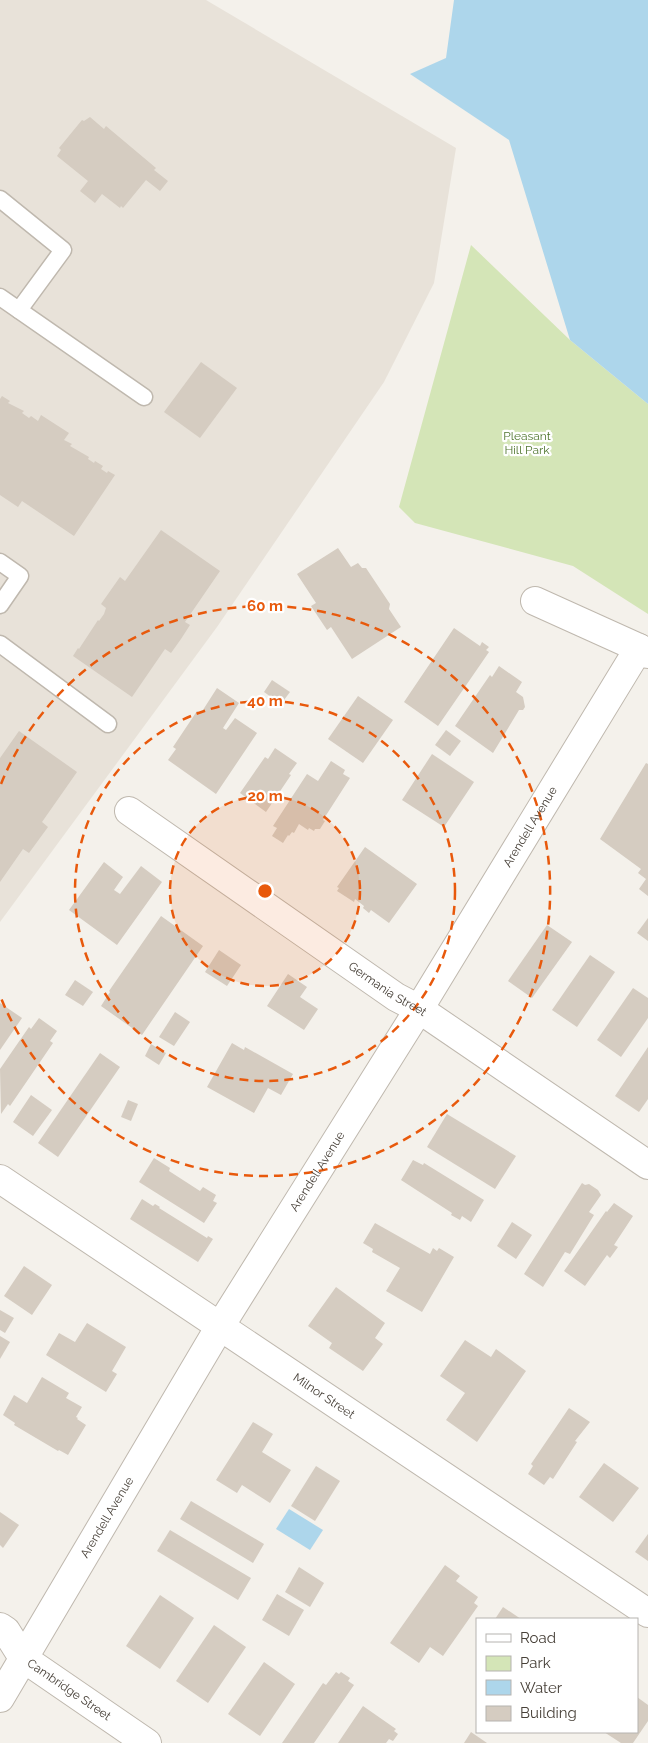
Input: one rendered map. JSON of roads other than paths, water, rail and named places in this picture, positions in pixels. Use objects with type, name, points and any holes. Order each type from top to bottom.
[{"type":"street","points":[[535,601],[644,651]]},
{"type":"street","name":"Arendell Avenue","points":[[0,1698],[219,1328],[644,651]]},
{"type":"street","name":"Germania Street","points":[[129,811],[396,997],[419,1009],[648,1165]]},
{"type":"street","name":"Milnor Street","points":[[0,1179],[219,1328],[648,1613]]},
{"type":"street","name":"Cambridge Street","points":[[0,1627],[6,1632],[23,1658],[148,1743]]},
{"type":"lane","points":[[0,199],[63,250],[18,310]]},
{"type":"lane","points":[[0,297],[144,397]]},
{"type":"lane","points":[[0,562],[20,576],[0,605]]},
{"type":"lane","points":[[0,644],[108,724]]},
{"type":"water","points":[[454,0],[648,0],[648,404],[570,340],[509,140],[410,74],[446,58]]},
{"type":"water","points":[[289,1509],[323,1530],[310,1550],[276,1529]]},
{"type":"park label","name":"Pleasant Hill Park","points":[[527,443]]}]
